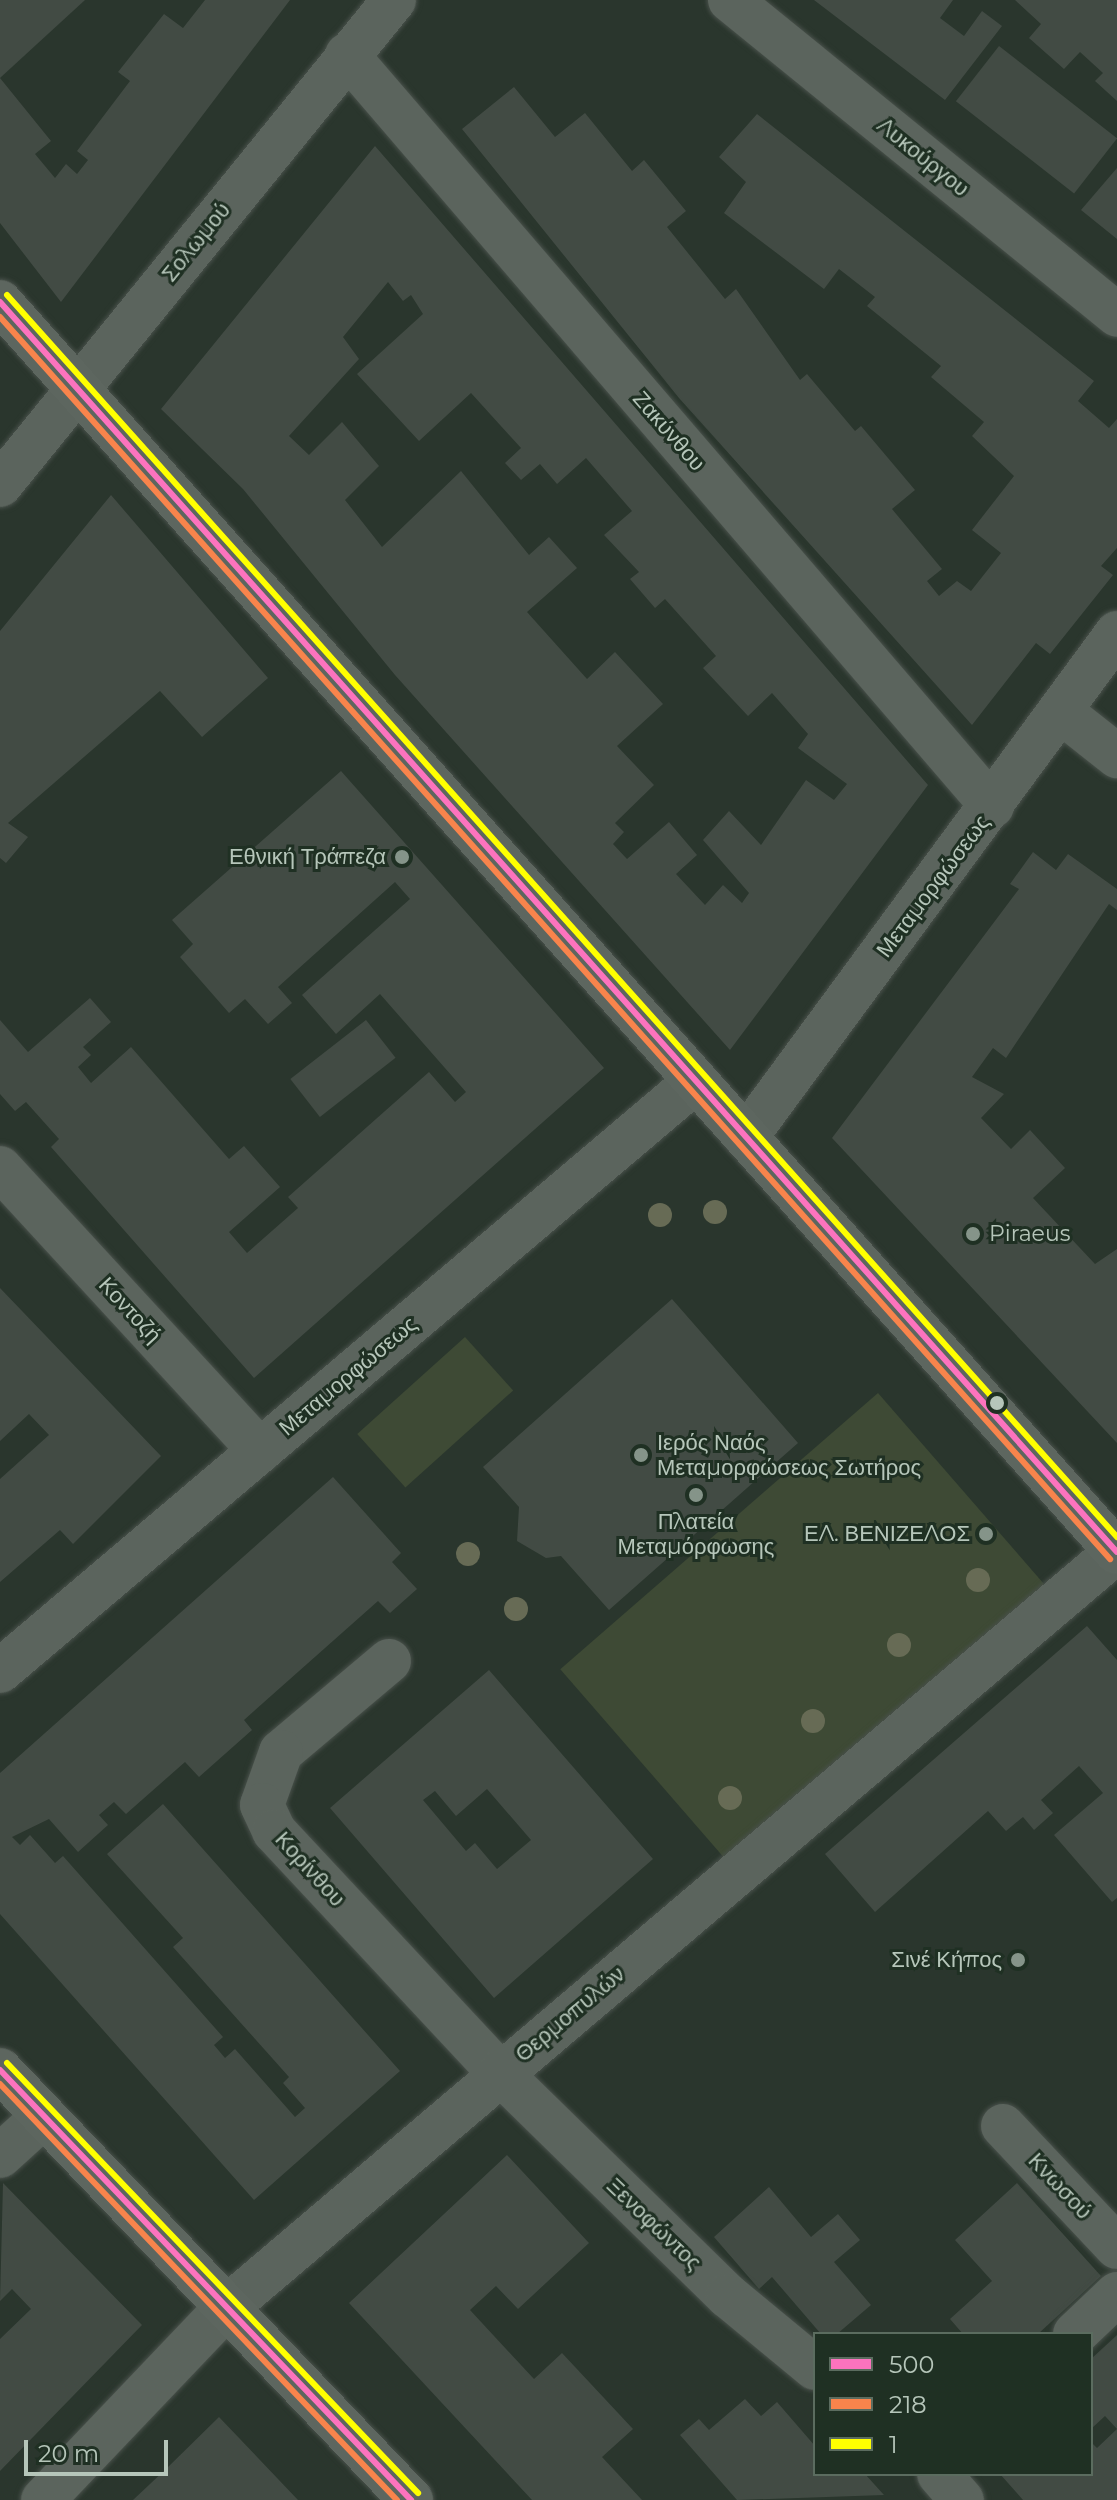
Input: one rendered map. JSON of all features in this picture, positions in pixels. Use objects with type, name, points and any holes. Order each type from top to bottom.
[{"type":"main road","points":[[0,302],[1117,1552]]},
{"type":"main road","points":[[0,2070],[411,2500]]},
{"type":"street","name":"Σολωμού","points":[[0,485],[394,0]]},
{"type":"street","name":"Λυκούργου","points":[[730,0],[1117,315]]},
{"type":"street","name":"Ζακύνθου","points":[[347,55],[992,806]]},
{"type":"street","name":"Μεταμορφώσεως","points":[[746,1137],[1117,633]]},
{"type":"street","points":[[1060,711],[1117,756]]},
{"type":"street","name":"Μεταμορφώσεως","points":[[0,1671],[696,1081]]},
{"type":"street","name":"Κοντοζή","points":[[0,1168],[260,1451]]},
{"type":"street","name":"Θερμοπυλών","points":[[43,2500],[226,2308],[1117,1552]]},
{"type":"street","name":"Κορίνθου","points":[[389,1661],[281,1752],[262,1805],[274,1831],[500,2073]]},
{"type":"street","name":"Ξενοφώντος","points":[[500,2073],[728,2296],[813,2366]]},
{"type":"street","points":[[0,2156],[44,2116]]},
{"type":"street","name":"Κνωσού","points":[[1003,2126],[1117,2247]]},
{"type":"street","points":[[1077,2332],[1117,2294]]},
{"type":"street","points":[[941,2476],[962,2500]]},
{"type":"green space","points":[[465,1337],[513,1391],[405,1488],[357,1434]]},
{"type":"green space","points":[[878,1393],[1046,1586],[728,1862],[560,1669]]},
{"type":"building","points":[[0,0],[85,0],[0,78]]},
{"type":"building","points":[[205,0],[290,0],[61,302],[0,223],[0,78],[51,141],[35,154],[55,178],[66,164],[77,174],[88,160],[77,151],[130,81],[118,72],[164,14],[183,28]]},
{"type":"building","points":[[814,0],[953,0],[940,18],[964,36],[982,11],[1002,26],[945,100]]},
{"type":"building","points":[[1015,0],[1117,0],[1117,101],[1095,81],[1103,73],[1080,52],[1064,69],[1029,38],[1041,24]]},
{"type":"building","points":[[999,46],[1117,138],[1074,194],[956,101]]},
{"type":"building","points":[[514,87],[555,137],[585,113],[632,171],[644,160],[686,211],[667,227],[725,299],[736,289],[800,380],[807,374],[855,431],[861,426],[915,490],[892,509],[942,569],[927,581],[939,596],[957,581],[971,591],[1001,553],[972,530],[1014,476],[972,436],[984,422],[931,377],[941,366],[867,306],[875,297],[839,269],[824,289],[724,213],[746,182],[719,157],[757,114],[1094,381],[1078,401],[1109,428],[1117,419],[1117,548],[1101,566],[1113,575],[1050,654],[1036,643],[972,725],[679,398],[462,129]]},
{"type":"building","points":[[375,146],[928,785],[730,1050],[395,675],[243,489],[161,409]],"holes":[[[388,282],[403,301],[411,295],[423,314],[357,374],[419,441],[471,393],[521,448],[505,463],[521,480],[540,464],[557,484],[586,458],[632,511],[604,535],[639,572],[630,579],[655,608],[665,599],[716,656],[703,668],[748,716],[772,693],[808,734],[798,748],[847,784],[834,800],[806,780],[761,845],[729,811],[703,840],[749,893],[742,903],[723,885],[705,905],[676,874],[697,855],[669,822],[627,859],[613,844],[624,832],[615,823],[654,785],[617,746],[663,704],[615,652],[587,679],[527,612],[577,568],[549,537],[529,555],[461,471],[382,547],[345,500],[379,466],[342,422],[309,455],[289,436],[359,359],[343,337]]]},
{"type":"building","points":[[1117,168],[1117,239],[1081,210]]},
{"type":"building","points":[[111,495],[268,678],[202,737],[160,691],[8,823],[28,837],[6,863],[0,858],[0,631]]},
{"type":"building","points":[[341,771],[604,1068],[254,1378],[51,1147],[59,1139],[26,1102],[15,1111],[0,1094],[0,1020],[28,1052],[90,998],[111,1022],[83,1047],[91,1055],[78,1067],[91,1083],[131,1047],[229,1159],[244,1146],[280,1187],[229,1232],[247,1253],[298,1208],[288,1197],[429,1072],[455,1102],[466,1092],[380,994],[336,1034],[302,995],[410,899],[395,882],[278,987],[292,1003],[268,1024],[245,999],[229,1013],[180,957],[193,944],[172,920]]},
{"type":"building","points":[[1033,852],[1056,870],[1068,854],[1117,889],[1117,910],[1109,904],[1006,1058],[993,1048],[972,1077],[1004,1094],[981,1118],[1011,1149],[1030,1130],[1065,1168],[1033,1198],[1095,1264],[1117,1249],[1117,1443],[832,1138],[1019,889],[1010,884]]},
{"type":"building","points":[[366,1020],[396,1058],[320,1117],[290,1079]]},
{"type":"building","points":[[0,1288],[161,1456],[73,1544],[60,1530],[0,1582],[0,1479],[49,1435],[29,1414],[0,1441]]},
{"type":"building","name":"Ιερός Ναός Μεταμορφώσεως Σωτήρος","points":[[672,1299],[798,1443],[609,1610],[561,1556],[546,1558],[517,1541],[519,1507],[483,1467]]},
{"type":"building","points":[[333,1477],[401,1553],[392,1562],[417,1589],[390,1613],[378,1601],[244,1720],[252,1730],[199,1777],[185,1762],[126,1814],[114,1802],[99,1815],[108,1825],[78,1852],[49,1819],[12,1837],[20,1845],[30,1835],[55,1863],[63,1856],[223,2037],[214,2045],[225,2058],[235,2049],[295,2117],[305,2108],[283,2083],[289,2077],[173,1947],[183,1938],[107,1854],[163,1804],[400,2071],[254,2200],[0,1914],[0,1773]]},
{"type":"building","points":[[1087,1626],[1117,1660],[1117,1898],[1112,1902],[1054,1835],[1103,1793],[1079,1766],[1041,1800],[1053,1813],[1034,1830],[1023,1817],[1006,1831],[988,1811],[875,1912],[825,1854]]},
{"type":"building","points":[[489,1670],[653,1859],[494,1998],[330,1808]],"holes":[[[487,1789],[531,1840],[497,1869],[475,1843],[466,1851],[423,1800],[435,1791],[456,1816]]]},
{"type":"building","points":[[507,2155],[589,2243],[518,2309],[496,2286],[470,2310],[534,2379],[562,2353],[633,2429],[602,2457],[642,2500],[532,2500],[349,2303]]},
{"type":"building","points":[[3,2183],[142,2325],[0,2471],[0,2339],[31,2309],[12,2289],[0,2301]]},
{"type":"building","points":[[1017,2183],[1101,2276],[1040,2332],[961,2332],[950,2319],[992,2281],[955,2240]]},
{"type":"building","points":[[769,2187],[811,2237],[838,2214],[860,2240],[834,2262],[871,2305],[839,2332],[819,2332],[772,2277],[759,2289],[714,2237]]},
{"type":"building","points":[[1117,2335],[1117,2429],[1105,2416],[1093,2427],[1093,2357]]},
{"type":"building","points":[[745,2399],[761,2416],[777,2402],[813,2444],[813,2476],[867,2476],[884,2495],[737,2500],[680,2435],[699,2419],[709,2430]]},
{"type":"building","points":[[219,2417],[298,2500],[133,2500],[167,2468]]},
{"type":"building","points":[[1117,2429],[1117,2500],[1023,2500],[1002,2476],[1093,2476],[1093,2444],[1097,2448]]},
{"type":"transit line","name":"1","points":[[7,295],[1117,1537]]},
{"type":"transit line","name":"500","points":[[0,302],[1117,1552]]},
{"type":"transit line","name":"218","points":[[0,317],[1110,1559]]},
{"type":"transit line","name":"1","points":[[7,2063],[418,2493]]},
{"type":"transit line","name":"500","points":[[0,2070],[411,2500]]},
{"type":"transit line","name":"218","points":[[0,2084],[397,2500]]},
{"type":"place","name":"Εθνική Τράπεζα","points":[[402,857]]},
{"type":"place","name":"Piraeus","points":[[973,1234]]},
{"type":"place","name":"Ιερός Ναός Μεταμορφώσεως Σωτήρος","points":[[641,1455]]},
{"type":"place","name":"Πλατεία Μεταμόρφωσης","points":[[696,1495]]},
{"type":"place","name":"ΕΛ. ΒΕΝΙΖΕΛΟΣ","points":[[986,1534]]},
{"type":"place","name":"Σινέ Κήπος","points":[[1018,1960]]}]
